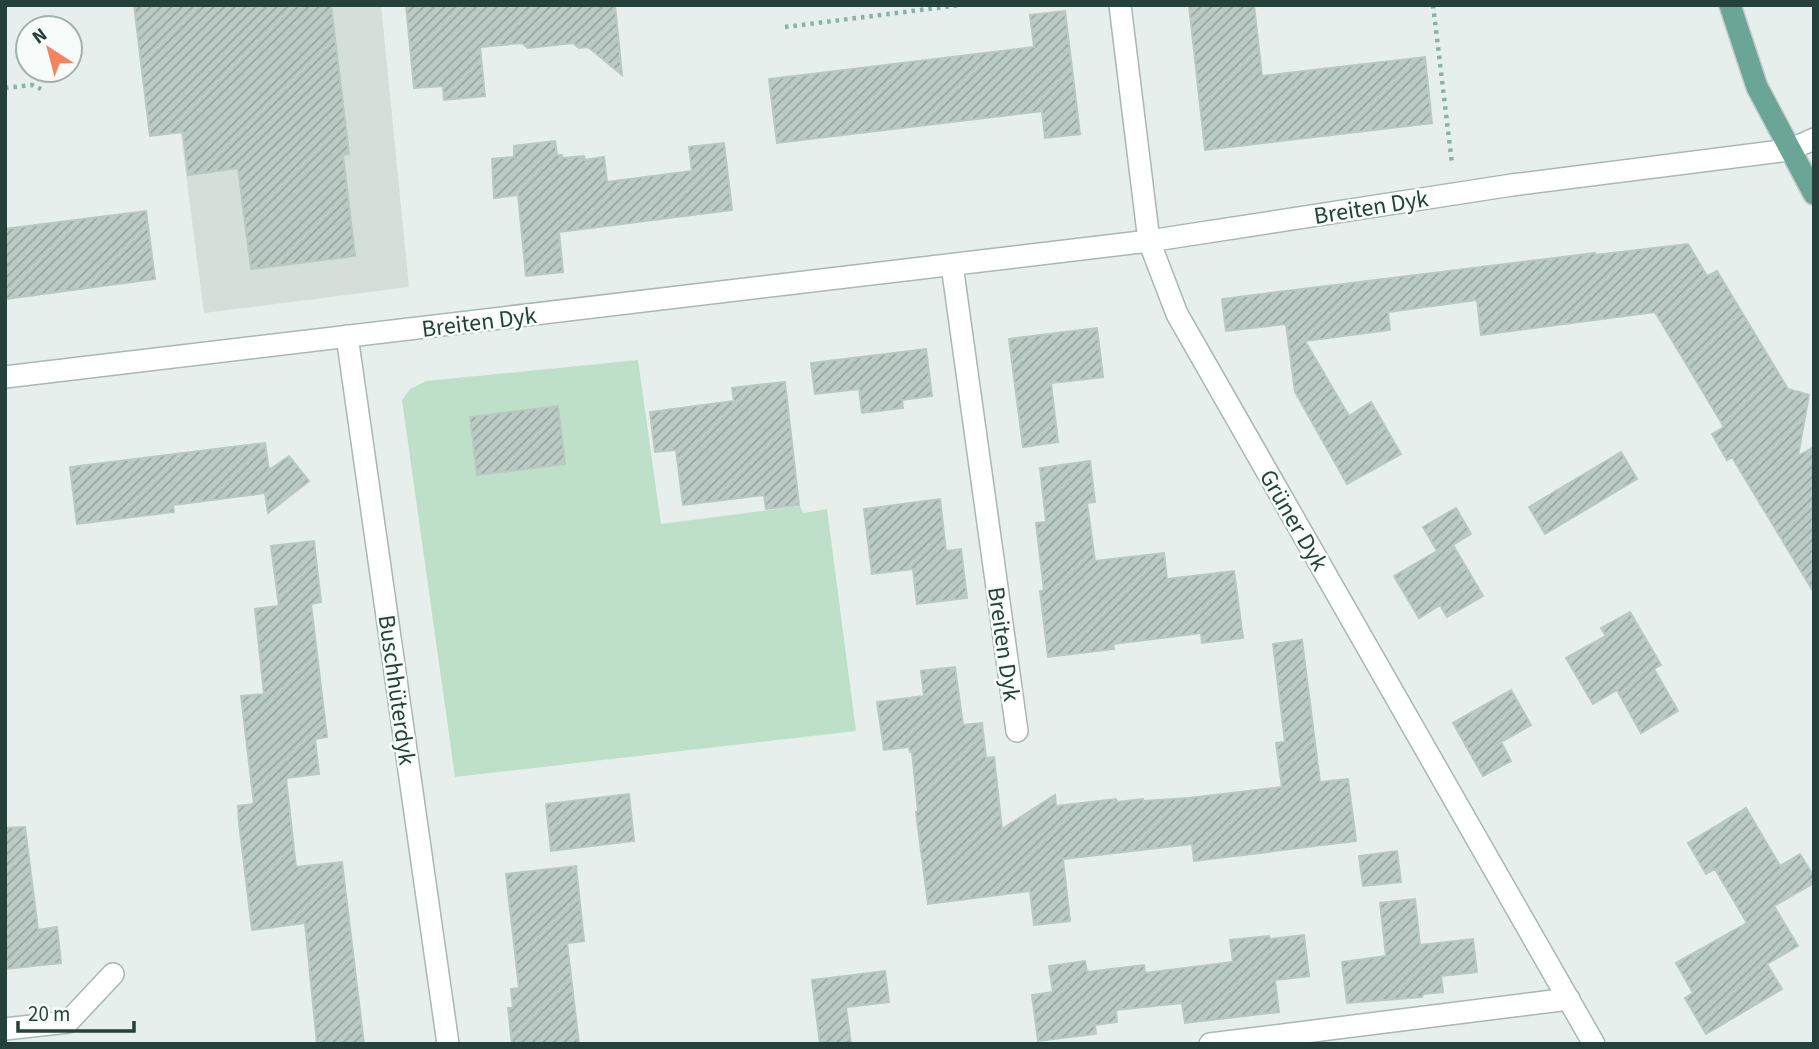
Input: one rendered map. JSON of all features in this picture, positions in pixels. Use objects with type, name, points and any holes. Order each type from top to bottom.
[{"type":"main road","points":[[1730,5],[1757,88],[1814,194]]},
{"type":"street","name":"Grüner Dyk","points":[[1120,5],[1149,241],[1177,314],[1594,1044]]},
{"type":"street","name":"Breiten Dyk","points":[[5,377],[1149,241],[1455,193],[1789,150],[1814,139]]},
{"type":"street","name":"Breiten Dyk","points":[[952,265],[1017,732]]},
{"type":"street","name":"Buschhüterdyk","points":[[347,336],[448,1044]]},
{"type":"street","points":[[5,1029],[68,1022],[113,974]]},
{"type":"street","points":[[1210,1044],[1569,999]]},
{"type":"path","points":[[785,27],[960,5]]},
{"type":"path","points":[[1433,5],[1455,193]]},
{"type":"path","points":[[5,88],[32,85],[41,89]]},
{"type":"shaded area","points":[[164,5],[381,5],[409,287],[204,313]]},
{"type":"green space","points":[[638,360],[661,524],[800,506],[803,513],[827,509],[856,731],[455,777],[402,400],[410,389],[426,381]]},
{"type":"building","points":[[134,5],[331,5],[349,154],[343,155],[355,256],[251,269],[238,168],[188,175],[183,132],[150,136]]},
{"type":"building","points":[[406,5],[615,5],[622,75],[588,47],[579,48],[573,43],[528,48],[522,43],[480,47],[485,96],[444,100],[443,86],[414,88]]},
{"type":"building","points":[[1189,5],[1254,5],[1262,76],[1425,57],[1432,123],[1205,150]]},
{"type":"building","points":[[1065,11],[1080,134],[1045,138],[1042,111],[777,143],[769,79],[1034,47],[1030,15]]},
{"type":"building","points":[[555,141],[557,155],[562,155],[563,158],[584,156],[585,160],[604,157],[607,182],[692,171],[689,147],[724,143],[732,210],[559,232],[563,272],[526,276],[518,195],[494,198],[492,159],[514,157],[514,146]]},
{"type":"building","points":[[146,211],[155,279],[5,299],[5,229]]},
{"type":"building","points":[[1688,244],[1707,276],[1717,271],[1788,389],[1809,395],[1798,456],[1814,447],[1814,593],[1732,457],[1727,460],[1712,434],[1724,427],[1655,312],[1481,335],[1477,300],[1388,312],[1390,330],[1305,341],[1349,416],[1371,402],[1401,454],[1347,484],[1295,392],[1286,324],[1226,331],[1222,299]]},
{"type":"building","points":[[1097,328],[1103,377],[1051,383],[1058,442],[1023,447],[1009,339]]},
{"type":"building","points":[[926,349],[932,396],[902,400],[903,408],[862,413],[859,389],[815,394],[811,363]]},
{"type":"building","points":[[785,382],[799,505],[766,509],[764,495],[683,505],[676,450],[655,452],[650,412],[734,401],[732,388]]},
{"type":"building","points":[[558,406],[565,464],[477,475],[470,417]]},
{"type":"building","points":[[265,443],[269,470],[289,456],[309,481],[268,513],[265,493],[173,505],[174,512],[77,524],[70,467]]},
{"type":"building","points":[[1621,452],[1637,479],[1545,534],[1529,507]]},
{"type":"building","points":[[1090,461],[1095,502],[1087,503],[1095,561],[1164,553],[1167,579],[1234,571],[1243,638],[1202,643],[1201,633],[1113,644],[1114,649],[1048,657],[1036,523],[1046,522],[1040,468]]},
{"type":"building","points":[[940,499],[946,551],[961,549],[967,598],[917,604],[913,569],[872,574],[864,509]]},
{"type":"building","points":[[1456,508],[1471,534],[1453,545],[1483,596],[1447,617],[1440,605],[1419,618],[1394,576],[1437,551],[1423,527]]},
{"type":"building","points":[[314,541],[321,602],[311,604],[327,737],[315,739],[319,774],[286,778],[296,867],[342,862],[364,1044],[317,1044],[305,923],[252,930],[239,823],[238,806],[254,804],[241,696],[264,694],[255,609],[279,606],[271,546]]},
{"type":"building","points":[[1630,612],[1661,665],[1654,669],[1678,711],[1641,733],[1617,690],[1593,704],[1566,658],[1606,636],[1601,628]]},
{"type":"building","points":[[1302,640],[1320,782],[1348,779],[1356,841],[1194,861],[1192,844],[1063,859],[1070,921],[1034,925],[1030,891],[928,904],[916,812],[912,752],[909,747],[884,750],[877,702],[924,696],[921,671],[955,667],[963,725],[982,723],[986,758],[994,757],[1002,829],[1055,795],[1056,806],[1116,799],[1117,802],[1189,798],[1282,787],[1276,743],[1285,742],[1273,644]]},
{"type":"building","points":[[1511,690],[1531,725],[1501,742],[1511,761],[1483,776],[1453,723]]},
{"type":"building","points":[[629,794],[634,841],[551,851],[546,804]]},
{"type":"building","points":[[1746,808],[1780,866],[1800,854],[1814,877],[1814,883],[1774,906],[1798,946],[1767,964],[1782,989],[1706,1034],[1685,998],[1693,993],[1676,963],[1747,923],[1715,869],[1706,874],[1688,843]]},
{"type":"building","points":[[25,827],[38,930],[57,927],[61,963],[5,969],[5,828]]},
{"type":"building","points":[[1397,851],[1401,882],[1363,886],[1359,856]]},
{"type":"building","points":[[576,866],[584,941],[567,943],[579,1044],[512,1044],[508,1008],[513,1008],[511,989],[519,988],[506,874]]},
{"type":"building","points":[[1415,899],[1420,945],[1473,939],[1477,972],[1441,976],[1443,992],[1423,994],[1422,997],[1347,1003],[1342,962],[1386,956],[1380,903]]},
{"type":"building","points":[[1304,935],[1309,976],[1275,980],[1279,1012],[1185,1023],[1182,1003],[1116,1010],[1117,1022],[1095,1025],[1096,1034],[1038,1041],[1032,995],[1053,992],[1049,966],[1085,961],[1087,972],[1144,965],[1145,973],[1233,962],[1230,940]]},
{"type":"building","points":[[885,971],[889,1002],[846,1007],[851,1044],[820,1044],[812,980]]}]
